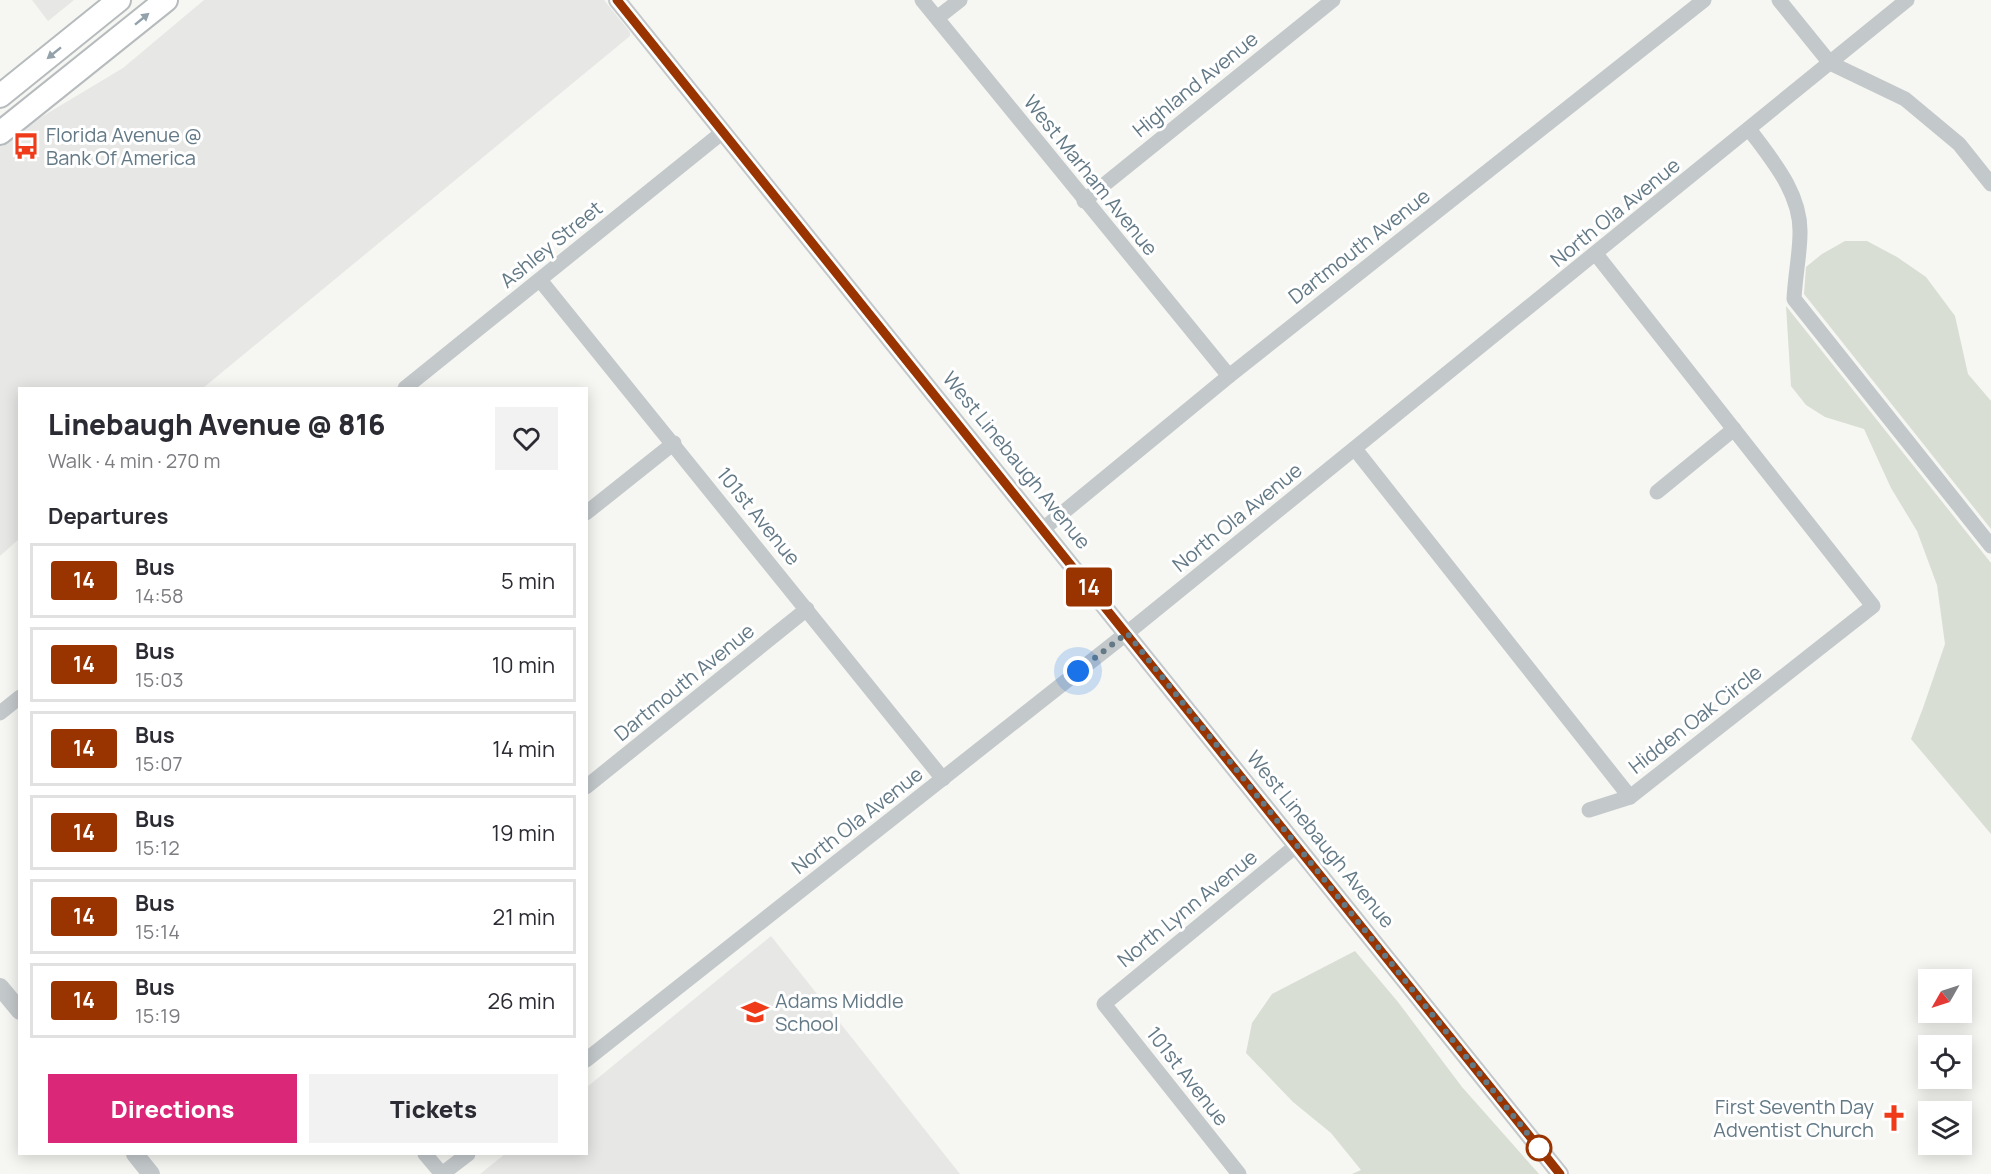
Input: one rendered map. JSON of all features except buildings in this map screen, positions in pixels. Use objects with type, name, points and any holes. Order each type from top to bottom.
[{"type":"main road","points":[[0,96],[119,0]]},
{"type":"main road","points":[[0,133],[166,0]]},
{"type":"main road","points":[[100,16],[118,39]]},
{"type":"street","name":"West Linebaugh Avenue","points":[[617,0],[1560,1174]]},
{"type":"street","name":"West Marham Avenue","points":[[922,0],[1229,376]]},
{"type":"street","points":[[937,18],[960,0]]},
{"type":"street","name":"Highland Avenue","points":[[1084,201],[1333,0]]},
{"type":"street","name":"Dartmouth Avenue","points":[[1043,529],[1229,376],[1704,0]]},
{"type":"street","points":[[1779,0],[1830,63],[1905,99],[1959,144],[1991,184]]},
{"type":"street","name":"North Ola Avenue","points":[[588,1058],[1127,633],[1908,0]]},
{"type":"street","points":[[1749,129],[1779,169],[1796,202],[1800,232],[1794,299],[1991,546]]},
{"type":"street","name":"Ashley Street","points":[[406,387],[724,132]]},
{"type":"street","name":"Hidden Oak Circle","points":[[1355,449],[1630,797],[1873,606],[1596,254]]},
{"type":"street","name":"101st Avenue","points":[[540,280],[943,778]]},
{"type":"street","points":[[1657,492],[1734,429]]},
{"type":"street","points":[[588,511],[674,443]]},
{"type":"street","name":"Dartmouth Avenue","points":[[588,785],[807,609]]},
{"type":"street","points":[[0,713],[18,699]]},
{"type":"street","points":[[1588,810],[1630,797]]},
{"type":"street","name":"North Lynn Avenue","points":[[1104,1004],[1297,845]]},
{"type":"street","points":[[0,987],[18,1009]]},
{"type":"street","name":"101st Avenue","points":[[1104,1004],[1239,1174]]},
{"type":"street","points":[[136,1155],[151,1174]]},
{"type":"street","points":[[426,1155],[442,1174],[467,1155]]},
{"type":"shaded area","points":[[32,0],[74,0],[48,21]]},
{"type":"shaded area","points":[[204,0],[604,0],[630,32],[630,36],[204,387],[18,387],[18,540],[0,556],[0,146],[23,128],[123,68]]},
{"type":"shaded area","points":[[1845,241],[1867,241],[1897,257],[1926,277],[1955,316],[1968,374],[1991,401],[1991,529],[1804,294],[1806,267],[1822,254]]},
{"type":"shaded area","points":[[1786,306],[1991,563],[1991,834],[1911,739],[1945,644],[1937,585],[1917,531],[1891,488],[1864,429],[1825,417],[1806,405],[1791,386]]},
{"type":"shaded area","name":"Adams Middle School","points":[[771,936],[960,1174],[480,1174],[504,1155],[588,1155],[588,1086]]},
{"type":"shaded area","points":[[1355,951],[1398,1002],[1462,1087],[1539,1174],[1352,1174],[1361,1170],[1331,1133],[1293,1102],[1246,1053],[1252,1023],[1272,994]]},
{"type":"bus line","name":"14","points":[[617,0],[1560,1174]]},
{"type":"place","name":"Florida Avenue @ Bank Of America","points":[[26,146]]},
{"type":"place","name":"Adams Middle School","points":[[755,1012]]},
{"type":"place","name":"First Seventh Day Adventist Church","points":[[1894,1118]]},
{"type":"route","points":[[1078,671],[1127,633],[1539,1148]]}]
